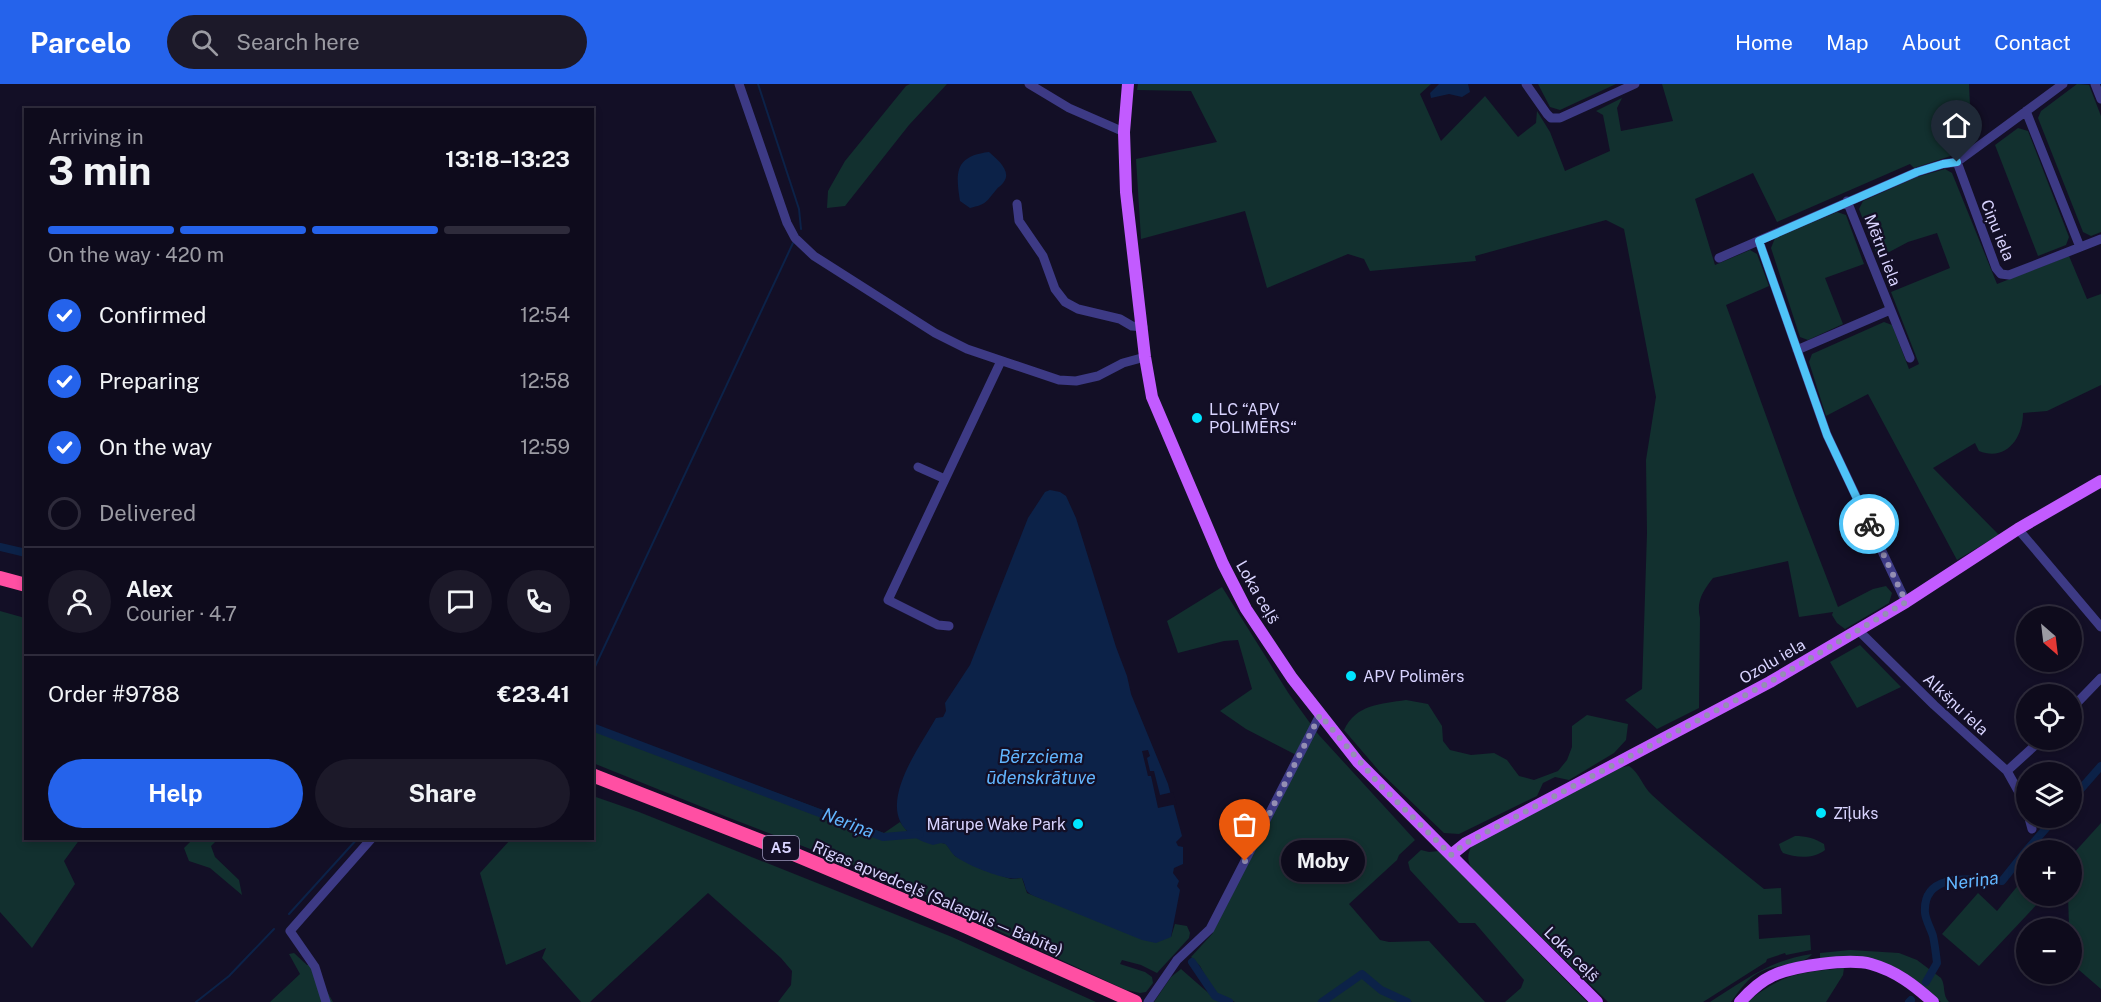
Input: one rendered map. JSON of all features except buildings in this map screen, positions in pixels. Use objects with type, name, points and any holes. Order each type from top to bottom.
[{"type":"highway","points":[[0,578],[24,584]]},
{"type":"highway","name":"Rīgas apvedceļš (Salaspils — Babīte)","points":[[594,776],[789,852],[967,927],[1135,1002]]},
{"type":"main road","name":"Loka ceļš","points":[[1128,84],[1124,132],[1126,192],[1145,357],[1152,397],[1222,564],[1246,609],[1292,678],[1320,715],[1379,784],[1598,1002]]},
{"type":"main road","name":"Ozolu iela","points":[[1451,855],[1466,843],[1770,682],[1906,602],[2018,529],[2101,481]]},
{"type":"main road","points":[[1740,1002],[1769,977],[1784,971],[1860,962],[1893,972],[1933,1002]]},
{"type":"street","points":[[740,84],[787,223],[803,248],[935,333],[967,349],[1059,380],[1076,381],[1098,376],[1123,363],[1145,357]]},
{"type":"street","points":[[1029,84],[1069,108],[1124,132]]},
{"type":"street","points":[[1526,84],[1551,118],[1560,118],[1635,84]]},
{"type":"street","points":[[1719,258],[1917,172],[1957,162],[1976,151],[2063,84]]},
{"type":"street","points":[[2095,84],[2101,99]]},
{"type":"street","points":[[2026,111],[2080,247]]},
{"type":"street","name":"Ciņu iela","points":[[1957,162],[1995,268],[2001,274],[2009,275],[2101,239]]},
{"type":"street","name":"Mētru iela","points":[[1847,201],[1910,358]]},
{"type":"street","points":[[1017,204],[1019,221],[1043,256],[1055,289],[1065,302],[1078,309],[1120,319],[1132,326],[1143,327]]},
{"type":"street","points":[[1759,241],[1827,435],[1906,602]]},
{"type":"street","points":[[1797,350],[1890,310]]},
{"type":"street","points":[[949,626],[938,625],[885,598],[1001,361]]},
{"type":"street","points":[[918,467],[945,479]]},
{"type":"street","points":[[2018,529],[2101,627]]},
{"type":"street","name":"Alkšņu iela","points":[[1858,630],[1934,705],[2007,771],[2016,787]]},
{"type":"street","points":[[2082,698],[2101,678]]},
{"type":"street","points":[[1148,1002],[1177,960],[1210,929],[1320,715]]},
{"type":"street","points":[[2007,771],[2029,750]]},
{"type":"street","points":[[326,1002],[315,967],[290,931],[370,840]]},
{"type":"green space","points":[[910,84],[947,84],[909,125],[845,206],[827,208],[828,191],[845,161]]},
{"type":"green space","points":[[1138,84],[1431,84],[1420,94],[1441,141],[1485,96],[1518,137],[1536,123],[1537,111],[1550,132],[1565,171],[1610,151],[1603,115],[1596,111],[1622,98],[1617,108],[1621,131],[1673,121],[1662,84],[1969,84],[1972,149],[1914,168],[1910,164],[1777,222],[1753,173],[1695,199],[1715,265],[1750,250],[1757,254],[1769,286],[1726,305],[1838,607],[1873,589],[1886,586],[1892,593],[1889,603],[1845,629],[1837,623],[1832,615],[1833,612],[1799,617],[1788,561],[1713,578],[1703,592],[1699,606],[1699,708],[1657,729],[1625,700],[1642,689],[1647,533],[1646,460],[1656,397],[1624,229],[1606,220],[1475,256],[1476,261],[1370,271],[1364,259],[1348,254],[1267,288],[1245,211],[1141,239],[1136,159],[1217,142],[1191,91],[1137,90]]},
{"type":"green space","points":[[1538,84],[1616,84],[1560,110],[1550,107]]},
{"type":"green space","points":[[2077,84],[2089,85],[2101,116],[2101,232],[2091,236],[2083,232],[2038,118],[2041,111]]},
{"type":"green space","points":[[2018,128],[2028,131],[2069,237],[2066,245],[2038,256],[1995,145]]},
{"type":"green space","points":[[1945,169],[1952,173],[1997,284],[2069,256],[2087,299],[2101,294],[2101,385],[2047,411],[2023,413],[2020,431],[2011,446],[2005,450],[1989,454],[1979,451],[1975,443],[1933,468],[1999,535],[1957,560],[1868,394],[1826,416],[1809,362],[1812,354],[1884,322],[1892,325],[1909,369],[1919,364],[1891,292],[1950,268],[1937,233],[1908,242],[1878,258],[1859,209],[1863,201],[1917,177]]},
{"type":"green space","points":[[1837,212],[1846,215],[1864,264],[1825,278],[1843,324],[1808,340],[1800,337],[1771,248],[1775,238]]},
{"type":"green space","points":[[1222,587],[1289,694],[1318,734],[1415,840],[1399,855],[1397,860],[1349,904],[1380,940],[1389,942],[1429,941],[1485,1002],[1412,1002],[1382,989],[1362,973],[1318,1002],[1235,1002],[1214,993],[1200,966],[1191,957],[1212,934],[1302,758],[1246,729],[1220,711],[1252,689],[1238,640],[1224,641],[1178,653],[1167,621]]},
{"type":"green space","points":[[0,611],[24,618],[24,840],[79,840],[64,861],[75,884],[32,948],[0,912]]},
{"type":"green space","points":[[1860,645],[1901,687],[1857,708],[1830,662]]},
{"type":"green space","points":[[1406,700],[1428,704],[1442,726],[1443,741],[1450,750],[1471,755],[1494,753],[1507,760],[1519,776],[1534,780],[1558,771],[1567,760],[1572,747],[1572,726],[1587,715],[1628,724],[1626,740],[1614,753],[1569,780],[1555,777],[1543,783],[1537,796],[1459,834],[1444,833],[1380,772],[1344,730],[1349,721],[1362,710],[1379,704]]},
{"type":"green space","points":[[594,725],[884,833],[900,822],[910,835],[946,844],[955,856],[981,869],[1011,879],[1022,878],[1027,893],[1045,900],[1171,937],[1175,924],[1187,926],[1190,933],[1189,938],[1157,973],[1141,965],[1122,960],[1120,964],[1145,972],[1152,977],[1153,983],[1146,992],[1126,990],[912,888],[594,763]]},
{"type":"green space","points":[[1629,766],[1652,795],[1764,889],[1781,888],[1782,914],[1758,915],[1759,939],[1810,935],[1811,950],[1786,955],[1785,953],[1767,959],[1766,962],[1703,1002],[1608,1002],[1472,869],[1468,857],[1472,845],[1622,767]]},
{"type":"green space","points":[[594,796],[639,812],[952,937],[1096,1002],[778,1002],[791,985],[792,971],[781,958],[708,893],[590,1002],[581,1002],[542,958],[546,948],[506,965],[480,873],[510,840],[594,840]]},
{"type":"green space","points":[[2101,823],[2101,989],[2082,973],[2082,918],[2069,918],[2068,906],[2082,906],[2082,844]]},
{"type":"green space","points":[[1795,836],[1817,840],[1824,844],[1825,850],[1805,857],[1783,853],[1779,844]]},
{"type":"green space","points":[[192,840],[217,840],[211,846],[215,857],[239,880],[242,895],[210,868],[189,861],[184,848]]},
{"type":"green space","points":[[1421,850],[1439,851],[1587,1002],[1505,1002],[1521,988],[1524,980],[1475,923],[1459,923],[1410,870],[1408,862]]},
{"type":"green space","points":[[2016,888],[2016,906],[2035,906],[2024,918],[2016,918],[2016,927],[1979,966],[1942,934],[1978,893],[1997,911]]},
{"type":"green space","points":[[1850,950],[1899,953],[1917,960],[1941,978],[1949,1002],[1941,1002],[1912,977],[1886,964],[1858,959],[1820,958],[1820,953]]},
{"type":"green space","points":[[294,953],[307,965],[312,965],[333,1002],[270,1002],[300,974],[289,954]]},
{"type":"green space","points":[[1812,954],[1803,961],[1768,969],[1757,974],[1744,985],[1731,1002],[1710,1002],[1746,979],[1771,966]]},
{"type":"green space","points":[[1844,968],[1843,975],[1826,1002],[1747,1002],[1771,985],[1792,976]]},
{"type":"green space","points":[[1181,969],[1213,997],[1224,1002],[1154,1002],[1171,977]]},
{"type":"green space","points":[[1362,978],[1380,991],[1404,1002],[1325,1002]]},
{"type":"water","points":[[1439,84],[1468,84],[1470,92],[1462,97],[1449,94],[1431,98],[1430,93]]},
{"type":"water","points":[[989,152],[1003,166],[1006,179],[986,202],[970,208],[960,201],[958,173],[960,167],[970,157]]},
{"type":"water","name":"Bērzciema ūdenskrātuve","points":[[1050,490],[1066,496],[1076,518],[1131,694],[1168,784],[1182,836],[1176,842],[1178,846],[1183,847],[1183,864],[1174,868],[1173,873],[1179,881],[1177,886],[1180,890],[1171,937],[1156,943],[1142,940],[1034,896],[1027,890],[1022,878],[1002,877],[973,866],[955,856],[945,844],[933,845],[919,840],[901,823],[897,809],[903,777],[936,718],[943,717],[946,711],[945,703],[970,665],[1028,518],[1045,492]]},
{"type":"pier","points":[[1148,750],[1150,771],[1154,771],[1160,795],[1173,792],[1177,804],[1158,808],[1151,776],[1148,776],[1142,751]]},
{"type":"waterway","points":[[758,84],[799,209],[801,229]]},
{"type":"waterway","points":[[594,669],[793,243]]},
{"type":"waterway","name":"Neriņa","points":[[0,547],[24,553]]},
{"type":"waterway","name":"Neriņa","points":[[594,728],[883,837],[920,834]]},
{"type":"waterway","name":"Neriņa","points":[[2082,788],[2101,766]]},
{"type":"waterway","name":"Neriņa","points":[[2036,840],[2046,828]]},
{"type":"waterway","points":[[289,914],[356,840]]},
{"type":"waterway","name":"Neriņa","points":[[1926,982],[1937,963],[1933,936],[1925,913],[1926,899],[1932,890],[1952,880],[2002,881],[2016,864]]},
{"type":"waterway","points":[[196,1002],[229,976],[274,929]]},
{"type":"waterway","name":"Neriņa","points":[[1192,962],[1215,996],[1229,1002]]},
{"type":"waterway","name":"Neriņa","points":[[1322,1002],[1362,974],[1381,990],[1407,1002]]},
{"type":"way so far","points":[[1245,861],[1320,715],[1358,762],[1451,855],[1466,843],[1770,682],[1906,602],[1869,524]]},
{"type":"place","name":"LLC “APV POLIMĒRS“","points":[[1197,418]]},
{"type":"place","name":"APV Polimērs","points":[[1351,676]]},
{"type":"place","name":"Zīļuks","points":[[1821,813]]},
{"type":"place","name":"Mārupe Wake Park","points":[[1078,824]]},
{"type":"place","name":"Moby","points":[[1245,861]]},
{"type":"route","points":[[1869,524],[1827,435],[1759,241],[1917,172],[1957,162]]}]
